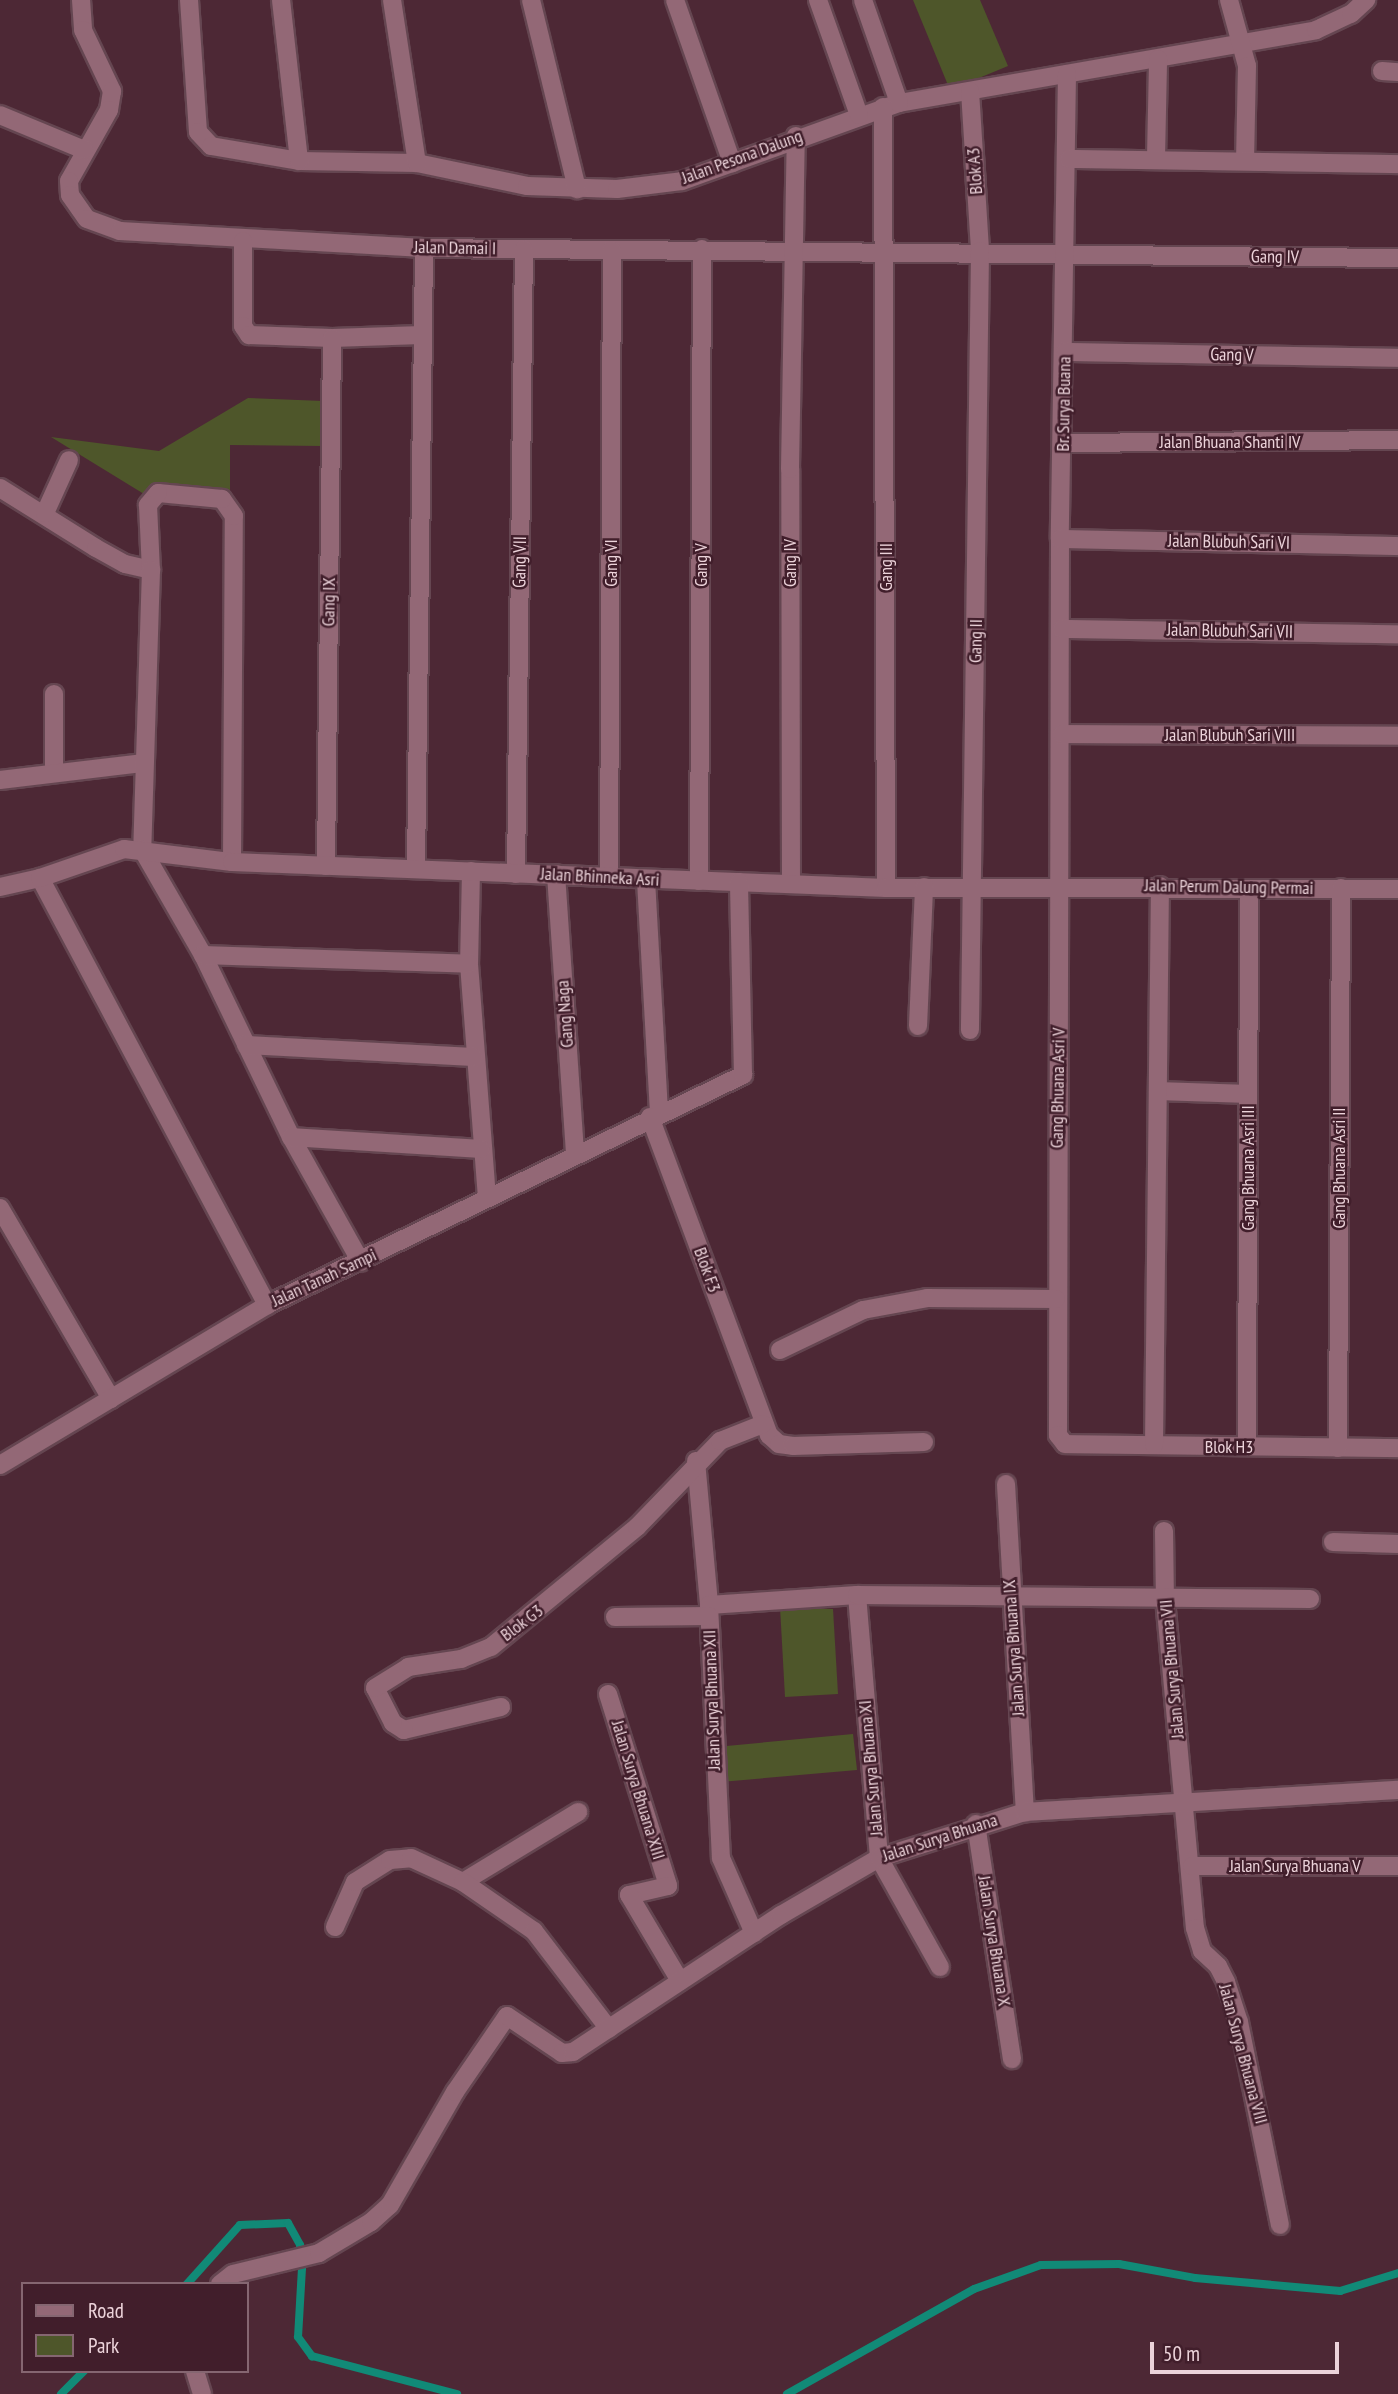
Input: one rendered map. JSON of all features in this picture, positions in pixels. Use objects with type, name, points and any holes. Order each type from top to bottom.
[{"type":"street","name":"Jalan Damai I","points":[[81,0],[83,30],[112,91],[110,110],[84,150],[69,181],[70,194],[87,219],[98,226],[120,232],[424,248],[612,250],[794,247],[1068,255]]},
{"type":"street","name":"Jalan Pesona Dalung","points":[[189,0],[198,132],[203,140],[223,149],[299,161],[417,163],[527,186],[617,190],[682,181],[796,136],[891,105],[1316,30],[1351,14],[1366,0]]},
{"type":"street","points":[[281,0],[299,161]]},
{"type":"street","points":[[392,0],[417,163]]},
{"type":"street","points":[[531,0],[577,189]]},
{"type":"street","points":[[675,0],[732,163]]},
{"type":"street","points":[[818,0],[859,115]]},
{"type":"street","name":"Gang III","points":[[863,0],[891,105],[886,249],[886,888]]},
{"type":"street","points":[[1229,0],[1243,45],[1245,160]]},
{"type":"street","points":[[1156,158],[1158,58]]},
{"type":"street","name":"Br. Surya Buana","points":[[1062,734],[1060,539],[1068,255],[1067,74]]},
{"type":"street","name":"Blok A3","points":[[970,91],[979,252]]},
{"type":"street","points":[[0,115],[84,150]]},
{"type":"street","name":"Gang IV","points":[[791,882],[796,136]]},
{"type":"street","points":[[1069,159],[1156,158],[1398,164]]},
{"type":"street","points":[[243,240],[245,332],[332,338],[422,335]]},
{"type":"street","points":[[416,869],[424,248]]},
{"type":"street","name":"Gang VII","points":[[516,874],[524,249]]},
{"type":"street","name":"Gang V","points":[[699,881],[702,249]]},
{"type":"street","name":"Gang VI","points":[[609,877],[612,250]]},
{"type":"street","name":"Gang II","points":[[970,1030],[979,252]]},
{"type":"street","name":"Gang IV","points":[[1068,255],[1398,258]]},
{"type":"street","name":"Gang IX","points":[[326,866],[332,338]]},
{"type":"street","name":"Gang V","points":[[1065,352],[1398,358]]},
{"type":"street","name":"Jalan Bhuana Shanti IV","points":[[1063,443],[1398,440]]},
{"type":"street","points":[[45,513],[69,460]]},
{"type":"street","points":[[0,488],[125,564],[151,570]]},
{"type":"street","points":[[232,863],[234,516],[228,502],[153,494],[148,505],[151,570],[142,763],[142,849],[203,955],[291,1137],[361,1262]]},
{"type":"street","name":"Jalan Blubuh Sari VI","points":[[1060,539],[1398,546]]},
{"type":"street","name":"Jalan Blubuh Sari VII","points":[[1062,629],[1398,634]]},
{"type":"street","points":[[54,694],[54,771]]},
{"type":"street","name":"Jalan Blubuh Sari VIII","points":[[1062,734],[1398,736]]},
{"type":"street","name":"Gang Bhuana Asri V","points":[[1060,1441],[1056,1298],[1062,734]]},
{"type":"street","points":[[0,780],[54,771],[142,763]]},
{"type":"street","name":"Jalan Bhinneka Asri","points":[[0,887],[40,878],[124,849],[142,849],[232,863],[556,874],[646,880],[791,882],[886,888],[1060,885]]},
{"type":"street","points":[[471,871],[469,964],[481,1149],[487,1198]]},
{"type":"street","name":"Gang Naga","points":[[556,874],[575,1154]]},
{"type":"street","points":[[40,878],[267,1305]]},
{"type":"street","name":"Blok F3","points":[[646,880],[654,1114],[763,1424]]},
{"type":"street","name":"Jalan Tanah Sampi","points":[[0,1465],[111,1399],[166,1362],[267,1305],[361,1262],[654,1114],[745,1072],[739,882]]},
{"type":"street","name":"Jalan Perum Dalung Permai","points":[[1060,885],[1398,890]]},
{"type":"street","points":[[1154,1445],[1160,886]]},
{"type":"street","points":[[918,1026],[925,887]]},
{"type":"street","name":"Gang Bhuana Asri II","points":[[1338,1448],[1341,888]]},
{"type":"street","name":"Gang Bhuana Asri III","points":[[1247,1446],[1249,889]]},
{"type":"street","points":[[203,955],[469,964]]},
{"type":"street","points":[[246,1045],[474,1057]]},
{"type":"street","points":[[1158,1091],[1248,1094]]},
{"type":"street","points":[[291,1137],[481,1149]]},
{"type":"street","points":[[0,1208],[111,1399]]},
{"type":"street","points":[[780,1350],[863,1310],[927,1298],[1056,1298]]},
{"type":"street","points":[[763,1424],[774,1441],[785,1445],[924,1442]]},
{"type":"street","name":"Blok G3","points":[[501,1707],[404,1730],[393,1723],[375,1688],[408,1667],[461,1660],[491,1647],[637,1527],[696,1461],[729,1436],[763,1424]]},
{"type":"street","name":"Blok H3","points":[[1060,1441],[1398,1448]]},
{"type":"street","name":"Jalan Surya Bhuana XII","points":[[696,1461],[709,1610],[720,1858],[754,1933]]},
{"type":"street","name":"Jalan Surya Bhuana IX","points":[[1006,1484],[1010,1594],[1025,1812]]},
{"type":"street","name":"Jalan Surya Bhuana VII","points":[[1164,1531],[1165,1599],[1183,1805]]},
{"type":"street","points":[[1333,1542],[1398,1544]]},
{"type":"street","points":[[615,1617],[857,1595],[1010,1594],[1165,1599],[1310,1599]]},
{"type":"street","name":"Jalan Surya Bhuana XI","points":[[857,1595],[879,1858],[940,1967]]},
{"type":"street","name":"Jalan Surya Bhuana XIII","points":[[608,1694],[668,1886],[629,1895],[680,1981]]},
{"type":"street","name":"Jalan Surya Bhuana","points":[[223,2282],[233,2274],[318,2253],[371,2222],[390,2205],[454,2092],[507,2017],[566,2054],[609,2029],[754,1933],[879,1858],[976,1824],[1025,1812],[1183,1805],[1398,1790]]},
{"type":"street","name":"Jalan Surya Bhuana VIII","points":[[1183,1805],[1192,1866],[1195,1928],[1202,1951],[1219,1966],[1239,2022],[1280,2225]]},
{"type":"street","points":[[463,1882],[578,1812]]},
{"type":"street","name":"Jalan Surya Bhuana X","points":[[976,1824],[1012,2059]]},
{"type":"street","points":[[335,1927],[348,1889],[390,1860],[411,1858],[463,1882],[534,1931],[609,2029]]},
{"type":"street","name":"Jalan Surya Bhuana V","points":[[1192,1866],[1398,1866]]},
{"type":"street","points":[[196,2373],[201,2394]]},
{"type":"green space","points":[[913,0],[980,0],[1008,66],[950,90]]},
{"type":"green space","points":[[248,398],[323,401],[323,446],[230,445],[230,495],[144,494],[51,437],[159,451]]},
{"type":"green space","points":[[780,1607],[833,1609],[838,1694],[785,1697]]},
{"type":"green space","points":[[853,1734],[857,1770],[709,1783],[705,1748]]},
{"type":"waterway","points":[[189,2282],[240,2225],[288,2223],[300,2245],[302,2268],[298,2337],[312,2356],[457,2394]]},
{"type":"waterway","points":[[787,2394],[974,2289],[1041,2265],[1119,2264],[1195,2278],[1340,2291],[1398,2273]]},
{"type":"waterway","points":[[61,2394],[82,2373]]}]
